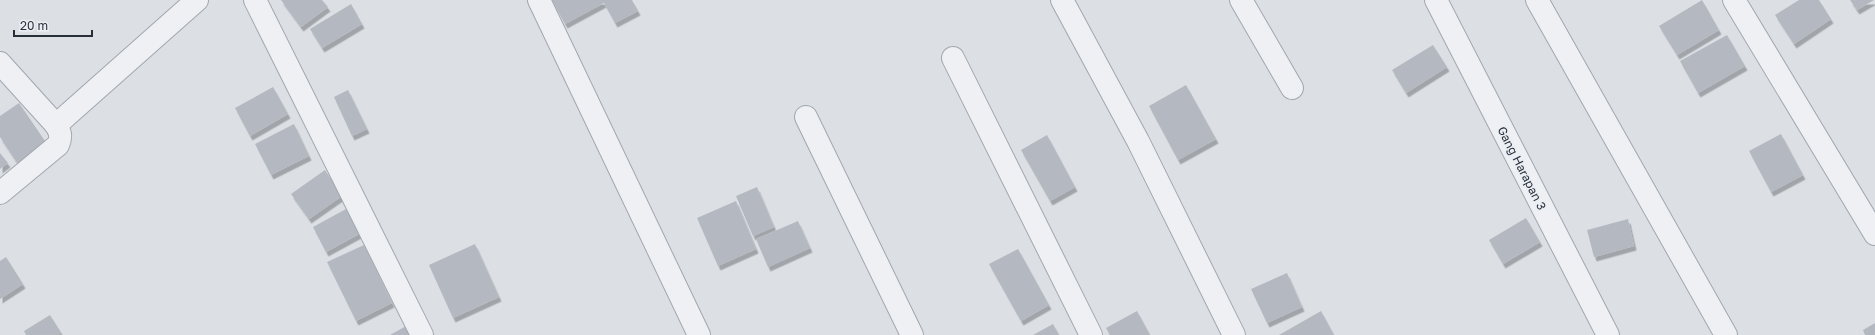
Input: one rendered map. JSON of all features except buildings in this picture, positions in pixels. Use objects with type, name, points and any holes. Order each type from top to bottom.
[{"type":"street","points":[[56,125],[197,0]]},
{"type":"street","points":[[255,0],[422,335]]},
{"type":"street","points":[[539,0],[699,335]]},
{"type":"street","points":[[1062,0],[1138,141],[1234,335]]},
{"type":"street","points":[[1241,0],[1292,88]]},
{"type":"street","name":"Gang Harapan 3","points":[[1436,0],[1608,335]]},
{"type":"street","points":[[1537,0],[1726,335]]},
{"type":"street","points":[[1734,0],[1875,234]]},
{"type":"street","points":[[953,58],[1091,335]]},
{"type":"street","points":[[0,193],[58,145],[61,138],[60,132],[56,125],[2,70]]},
{"type":"street","points":[[806,117],[912,335]]}]
